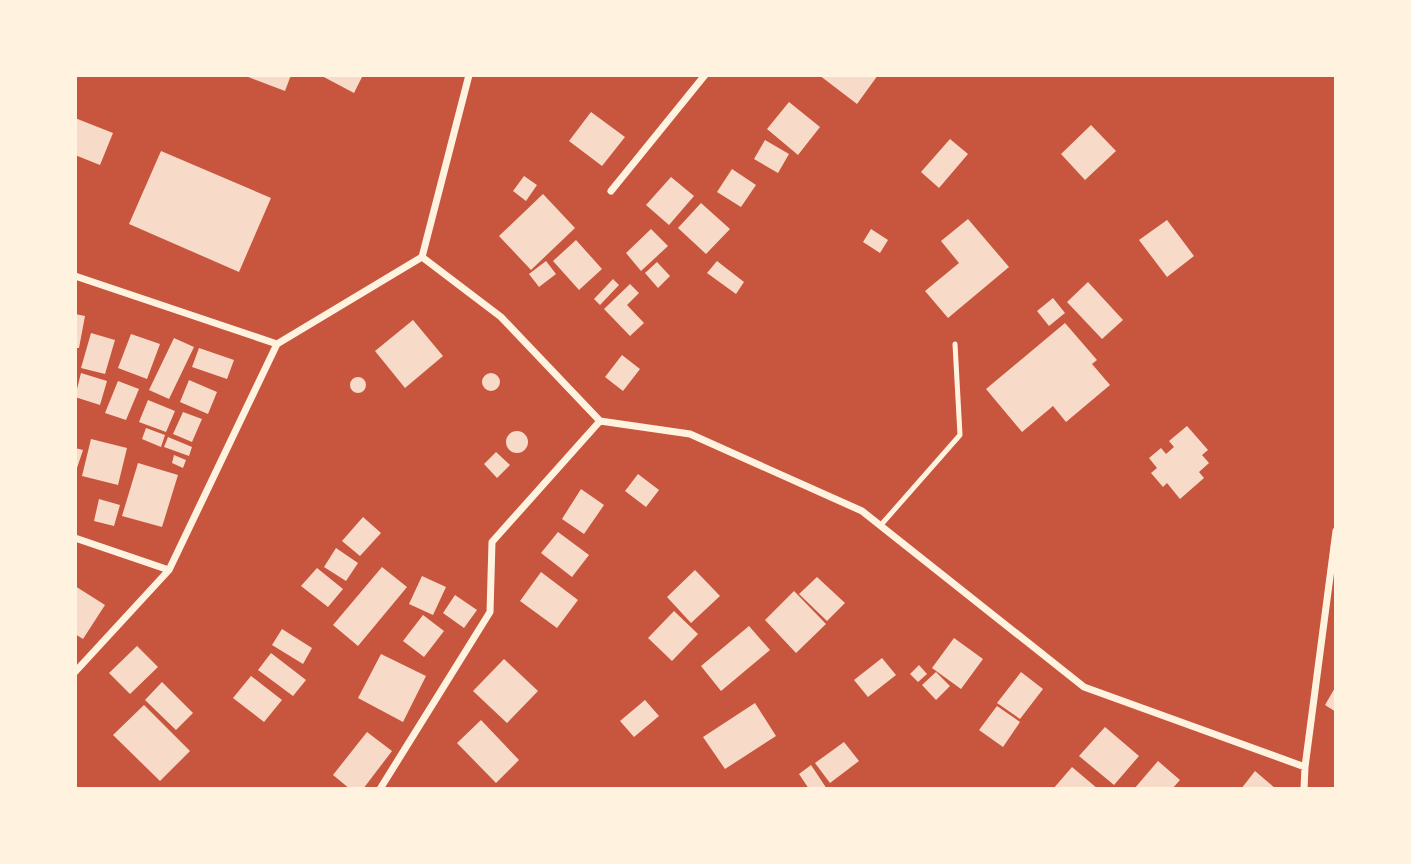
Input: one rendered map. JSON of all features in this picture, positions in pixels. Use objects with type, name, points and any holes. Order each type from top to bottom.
[{"type":"street","points":[[75,672],[169,570],[277,344],[422,257],[469,75]]},
{"type":"street","points":[[611,191],[705,75]]},
{"type":"street","points":[[422,257],[500,317],[600,421],[691,434],[862,511],[1084,687],[1305,767]]},
{"type":"street","points":[[75,276],[277,344]]},
{"type":"street","points":[[380,789],[490,612],[492,542],[600,421]]},
{"type":"street","points":[[1304,789],[1336,531]]},
{"type":"street","points":[[75,538],[169,570]]},
{"type":"lane","points":[[880,526],[960,435],[955,344]]},
{"type":"building","points":[[243,75],[291,75],[285,91]]},
{"type":"building","points":[[320,75],[363,75],[354,93]]},
{"type":"building","points":[[819,75],[878,75],[857,104]]},
{"type":"building","points":[[789,102],[820,127],[798,155],[767,129]]},
{"type":"building","points":[[591,112],[625,137],[602,166],[569,141]]},
{"type":"building","points":[[75,118],[113,133],[100,165],[75,155]]},
{"type":"building","points":[[1091,125],[1116,151],[1085,180],[1061,154]]},
{"type":"building","points":[[950,139],[968,154],[939,188],[921,172]]},
{"type":"building","points":[[765,140],[789,154],[778,173],[754,159]]},
{"type":"building","points":[[161,151],[271,198],[239,272],[129,224]]},
{"type":"building","points":[[732,169],[756,185],[741,207],[717,192]]},
{"type":"building","points":[[524,176],[537,185],[526,201],[513,191]]},
{"type":"building","points":[[671,177],[694,196],[669,225],[646,205]]},
{"type":"building","points":[[543,194],[575,228],[531,270],[499,236]]},
{"type":"building","points":[[701,203],[730,229],[706,254],[678,228]]},
{"type":"building","points":[[968,219],[1009,267],[948,318],[925,291],[959,263],[941,241]]},
{"type":"building","points":[[1167,220],[1194,256],[1167,277],[1139,240]]},
{"type":"building","points":[[651,229],[668,246],[641,271],[626,253]]},
{"type":"building","points":[[871,229],[888,240],[880,253],[863,242]]},
{"type":"building","points":[[576,240],[602,269],[579,290],[553,261]]},
{"type":"building","points":[[546,261],[556,274],[539,287],[529,274]]},
{"type":"building","points":[[717,261],[744,282],[736,294],[707,273]]},
{"type":"building","points":[[657,262],[670,276],[658,288],[645,273]]},
{"type":"building","points":[[613,279],[619,285],[600,305],[594,299]]},
{"type":"building","points":[[1088,282],[1123,320],[1102,339],[1067,302]]},
{"type":"building","points":[[630,284],[639,293],[627,305],[644,323],[630,336],[604,309]]},
{"type":"building","points":[[1053,298],[1065,313],[1049,326],[1037,311]]},
{"type":"building","points":[[75,314],[85,316],[79,348],[75,348]]},
{"type":"building","points":[[413,320],[443,356],[405,388],[375,351]]},
{"type":"building","points":[[1065,323],[1097,360],[1092,364],[1110,385],[1066,422],[1053,406],[1022,432],[986,389]]},
{"type":"building","points":[[91,333],[115,340],[105,374],[81,368]]},
{"type":"building","points":[[131,334],[160,344],[147,379],[118,368]]},
{"type":"building","points":[[174,338],[194,347],[169,399],[149,390]]},
{"type":"building","points":[[199,348],[234,360],[227,379],[192,367]]},
{"type":"building","points":[[622,355],[640,369],[623,391],[605,377]]},
{"type":"building","points":[[81,373],[107,381],[100,405],[75,397]]},
{"type":"building","points":[[487,373],[495,373],[500,382],[498,389],[487,391],[482,386],[482,378]]},
{"type":"building","points":[[358,377],[364,379],[364,391],[358,393],[352,391],[350,385],[352,379]]},
{"type":"building","points":[[189,380],[217,392],[208,414],[180,402]]},
{"type":"building","points":[[118,381],[139,389],[126,420],[105,413]]},
{"type":"building","points":[[148,400],[175,411],[166,432],[139,422]]},
{"type":"building","points":[[183,412],[202,419],[192,442],[173,434]]},
{"type":"building","points":[[1187,426],[1208,450],[1202,455],[1209,463],[1199,472],[1204,478],[1180,499],[1167,483],[1163,487],[1151,473],[1157,468],[1149,458],[1161,448],[1166,454],[1174,447],[1169,441]]},
{"type":"building","points":[[146,428],[165,435],[161,447],[142,439]]},
{"type":"building","points":[[513,431],[521,431],[528,438],[528,446],[521,453],[513,453],[506,446],[506,438]]},
{"type":"building","points":[[168,437],[192,447],[189,456],[164,447]]},
{"type":"building","points":[[91,439],[127,448],[118,485],[82,476]]},
{"type":"building","points":[[75,448],[83,450],[76,471],[75,471]]},
{"type":"building","points":[[496,452],[510,465],[497,478],[484,464]]},
{"type":"building","points":[[174,455],[186,460],[183,468],[172,463]]},
{"type":"building","points":[[138,463],[178,475],[162,527],[122,516]]},
{"type":"building","points":[[638,474],[659,490],[646,507],[625,491]]},
{"type":"building","points":[[581,489],[604,505],[584,534],[562,519]]},
{"type":"building","points":[[99,499],[120,505],[114,526],[94,521]]},
{"type":"building","points":[[363,517],[381,533],[360,556],[342,541]]},
{"type":"building","points":[[558,532],[589,555],[572,577],[541,553]]},
{"type":"building","points":[[336,548],[358,563],[346,581],[324,567]]},
{"type":"building","points":[[382,567],[407,587],[358,646],[333,625]]},
{"type":"building","points":[[317,568],[343,589],[328,607],[301,586]]},
{"type":"building","points":[[695,570],[720,596],[691,623],[667,597]]},
{"type":"building","points":[[541,572],[578,600],[557,628],[520,601]]},
{"type":"building","points":[[422,576],[446,587],[433,615],[409,604]]},
{"type":"building","points":[[817,577],[845,603],[827,621],[799,594]]},
{"type":"building","points":[[75,586],[105,605],[83,639],[75,634]]},
{"type":"building","points":[[794,591],[826,624],[796,653],[765,620]]},
{"type":"building","points":[[455,595],[477,610],[464,628],[443,613]]},
{"type":"building","points":[[674,611],[698,634],[672,661],[648,638]]},
{"type":"building","points":[[423,615],[444,631],[424,657],[403,641]]},
{"type":"building","points":[[749,626],[770,650],[721,691],[701,666]]},
{"type":"building","points":[[282,629],[312,648],[303,664],[272,645]]},
{"type":"building","points":[[954,638],[983,659],[961,689],[932,668]]},
{"type":"building","points":[[137,646],[158,667],[130,694],[109,673]]},
{"type":"building","points":[[271,653],[306,680],[293,696],[258,670]]},
{"type":"building","points":[[381,654],[426,676],[403,722],[358,698]]},
{"type":"building","points":[[882,658],[896,675],[868,697],[854,680]]},
{"type":"building","points":[[504,659],[538,691],[507,723],[473,691]]},
{"type":"building","points":[[919,665],[927,674],[918,682],[910,674]]},
{"type":"building","points":[[936,672],[950,686],[936,700],[922,685]]},
{"type":"building","points":[[1021,672],[1043,689],[1020,719],[997,703]]},
{"type":"building","points":[[251,676],[282,700],[264,722],[233,698]]},
{"type":"building","points":[[162,682],[193,713],[176,730],[145,700]]},
{"type":"building","points":[[1336,686],[1336,712],[1325,705]]},
{"type":"building","points":[[645,700],[659,716],[634,737],[620,721]]},
{"type":"building","points":[[755,703],[776,736],[725,769],[703,737]]},
{"type":"building","points":[[144,705],[190,751],[160,781],[113,735]]},
{"type":"building","points":[[997,706],[1020,722],[1003,747],[979,730]]},
{"type":"building","points":[[481,720],[519,760],[496,783],[457,743]]},
{"type":"building","points":[[1105,727],[1139,756],[1114,785],[1079,756]]},
{"type":"building","points":[[367,732],[392,751],[363,789],[350,789],[333,775]]},
{"type":"building","points":[[844,742],[859,761],[830,783],[815,763]]},
{"type":"building","points":[[1158,761],[1180,780],[1172,789],[1134,789]]},
{"type":"building","points":[[811,765],[827,789],[809,789],[799,774]]},
{"type":"building","points":[[1072,767],[1098,789],[1053,789]]},
{"type":"building","points":[[1255,771],[1276,789],[1241,789]]}]
